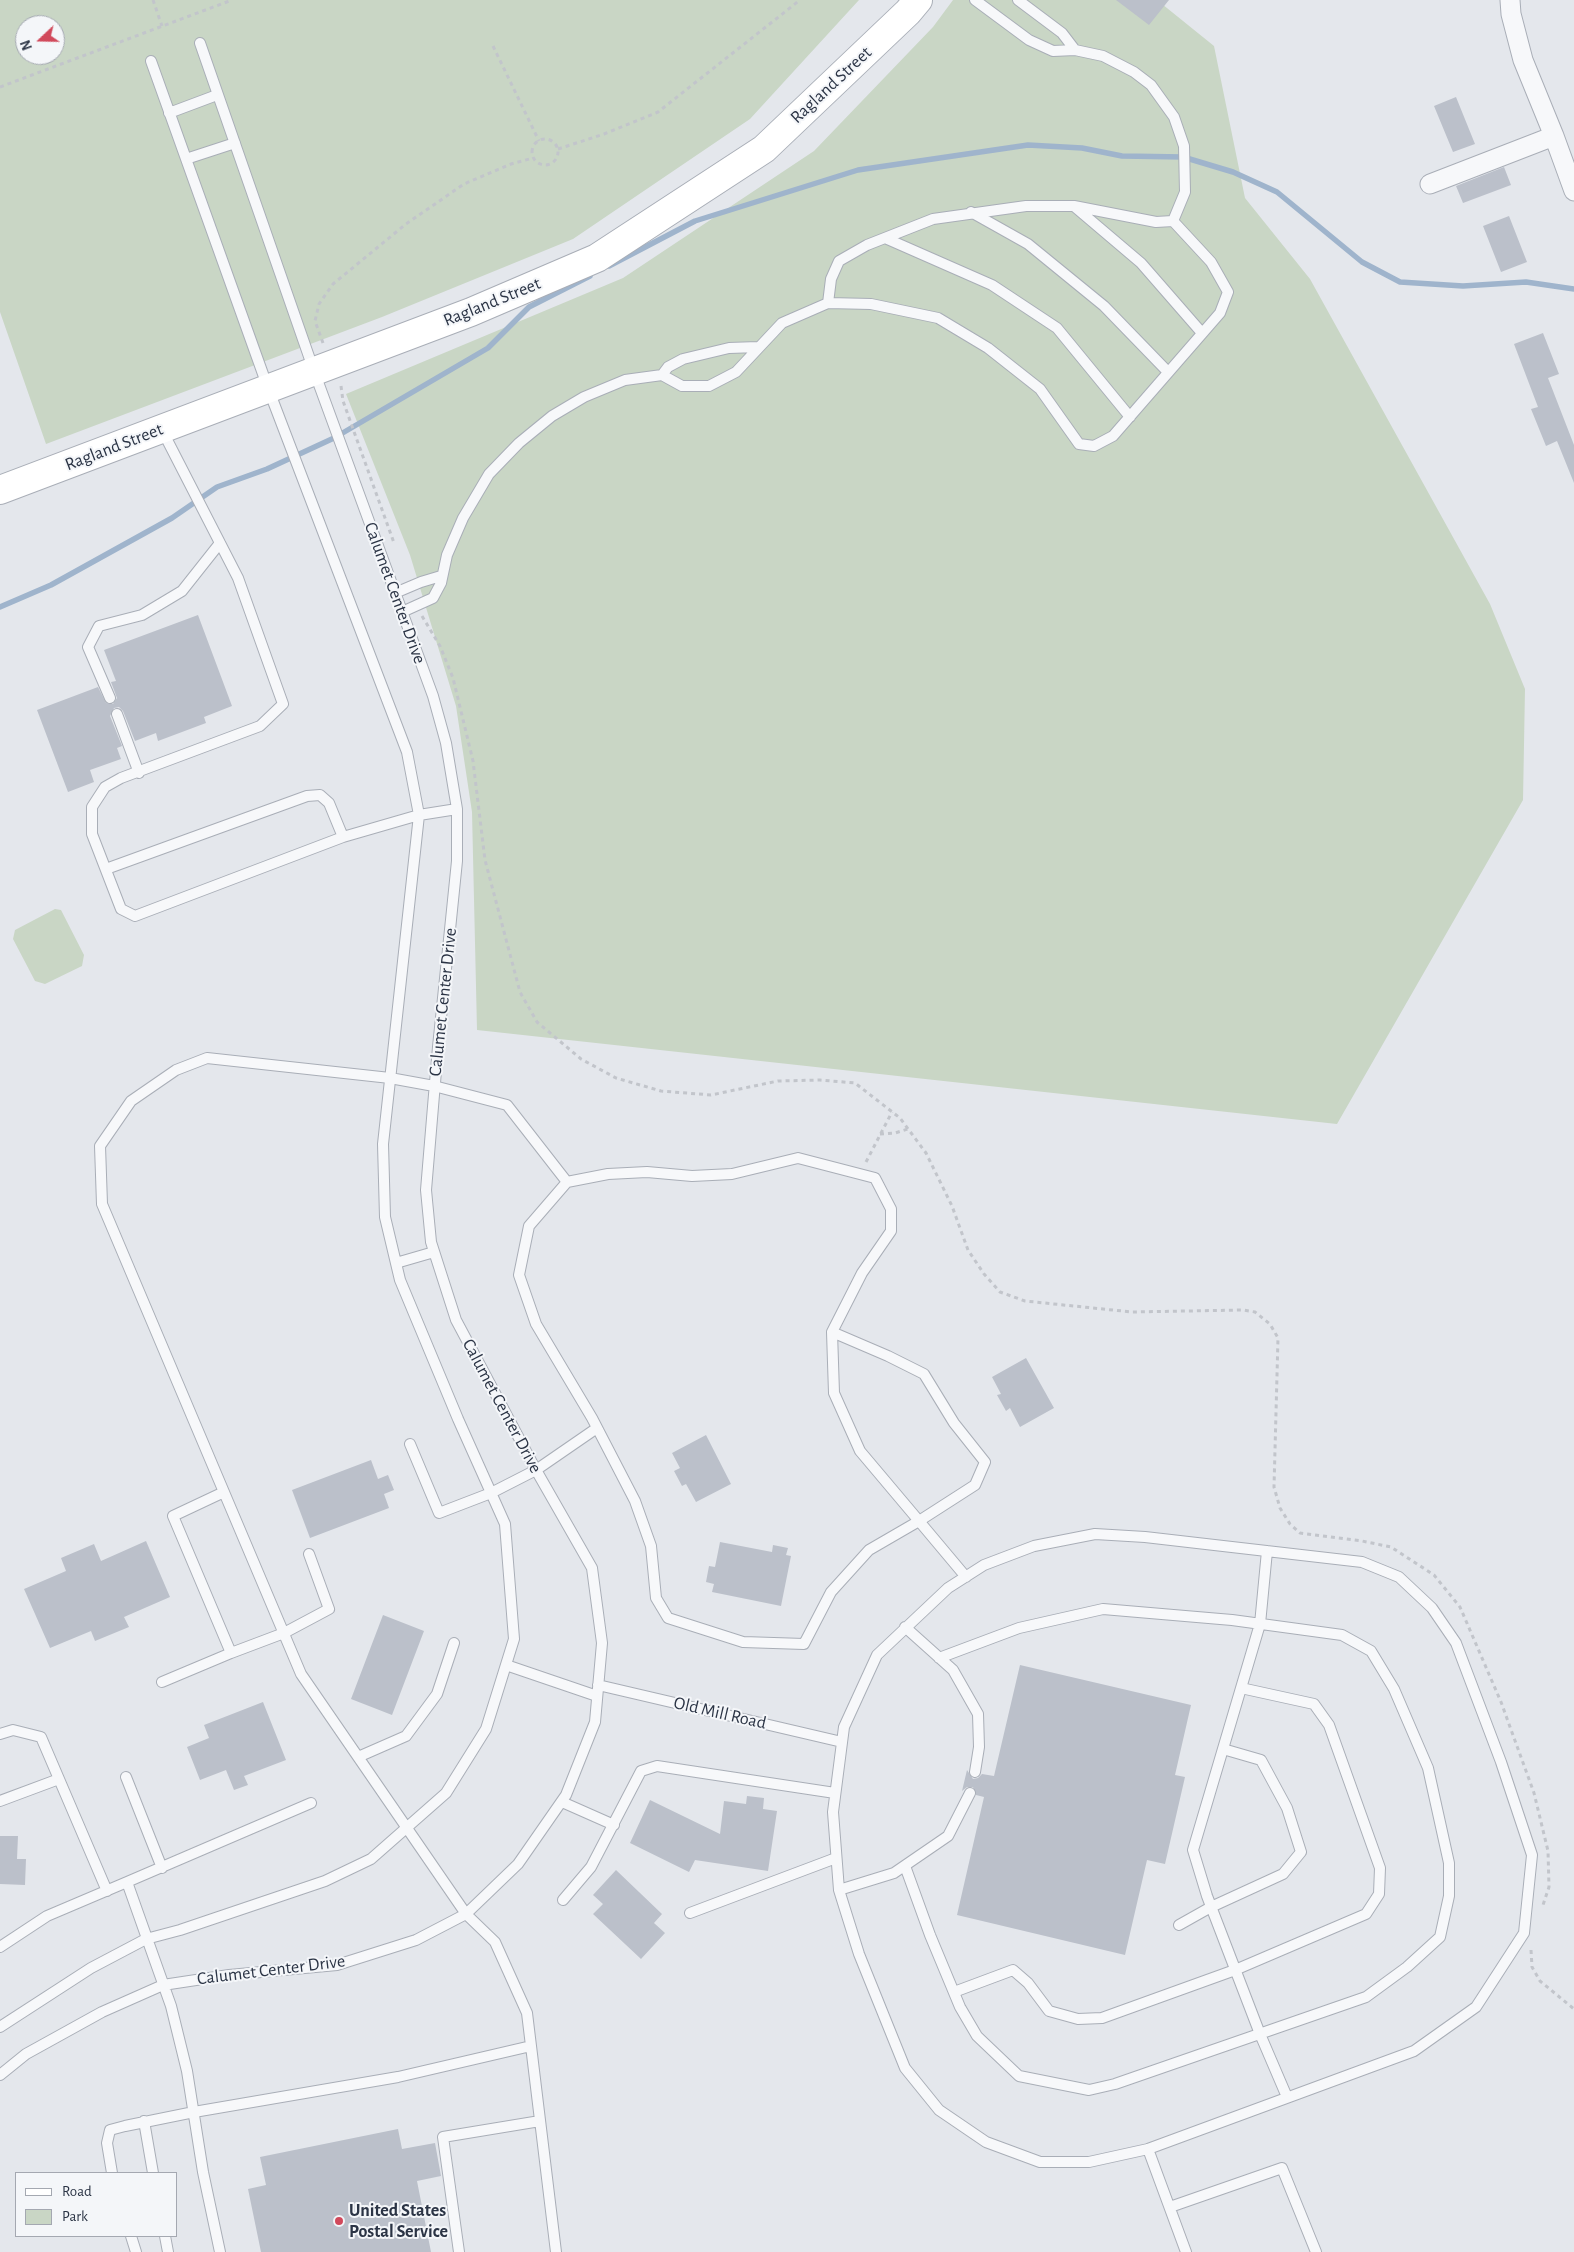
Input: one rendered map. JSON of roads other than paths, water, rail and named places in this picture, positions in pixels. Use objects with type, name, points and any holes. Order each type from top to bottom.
[{"type":"street","name":"Ragland Street","points":[[0,490],[268,388],[320,359],[471,312],[596,258],[764,149],[908,12],[918,0]]},
{"type":"street","points":[[1510,0],[1511,14],[1522,60],[1554,136],[1574,191]]},
{"type":"street","points":[[1430,184],[1554,136]]},
{"type":"lane","points":[[975,0],[1028,40],[1053,52],[1075,50],[1103,56],[1134,72],[1151,85],[1174,117],[1184,146],[1185,192],[1173,221]]},
{"type":"lane","points":[[1018,0],[1062,33],[1075,50]]},
{"type":"lane","name":"Calumet Center Drive","points":[[0,2075],[26,2054],[93,2017],[163,1985],[229,1975],[336,1965],[416,1940],[466,1914],[518,1864],[562,1802],[595,1722],[602,1643],[592,1568],[536,1470],[456,1320],[431,1242],[426,1190],[434,1086],[457,861],[457,809],[446,743],[433,696],[395,593],[320,359],[235,143],[200,43]]},
{"type":"lane","points":[[0,2027],[91,1968],[146,1939],[325,1881],[371,1859],[446,1793],[486,1729],[514,1640],[505,1524],[454,1410],[400,1280],[384,1217],[383,1144],[419,815],[407,752],[268,388],[151,61]]},
{"type":"lane","points":[[169,113],[217,94]]},
{"type":"lane","points":[[186,160],[235,143]]},
{"type":"lane","points":[[828,303],[832,279],[839,261],[885,238],[933,219],[971,212],[1026,206],[1074,206],[1156,222],[1173,221]]},
{"type":"lane","points":[[1074,206],[1140,263],[1202,333]]},
{"type":"lane","points":[[971,212],[1035,250],[1104,306],[1168,372]]},
{"type":"lane","points":[[402,612],[433,598],[441,582],[447,555],[463,518],[489,474],[519,443],[552,416],[584,397],[625,380],[662,375],[682,386],[709,386],[736,372],[782,323],[828,303],[871,304],[938,318],[988,348],[1040,389],[1079,444],[1094,446],[1113,436],[1130,417],[1220,313],[1228,292],[1211,262],[1173,221]]},
{"type":"lane","points":[[885,238],[992,285],[1057,328],[1130,417]]},
{"type":"lane","points":[[662,375],[668,367],[683,359],[729,348],[758,347]]},
{"type":"lane","points":[[161,429],[238,578],[283,704],[260,726],[139,773],[121,778],[105,787],[92,807],[92,834],[120,910],[135,916],[343,837],[419,815],[457,809]]},
{"type":"lane","points":[[110,698],[88,647],[99,626],[142,615],[182,591],[220,543]]},
{"type":"lane","points":[[395,593],[441,576]]},
{"type":"lane","points":[[117,714],[139,773]]},
{"type":"lane","points":[[106,869],[307,796],[320,794],[329,803],[343,837]]},
{"type":"lane","points":[[556,2252],[527,2013],[495,1942],[466,1914],[301,1674],[102,1204],[100,1146],[131,1101],[176,1070],[207,1058],[390,1078],[434,1086],[507,1105],[567,1182]]},
{"type":"lane","points":[[832,1332],[924,1374],[954,1424],[985,1462],[975,1485],[919,1521],[869,1550],[831,1592],[804,1644],[743,1642],[668,1618],[656,1598],[652,1546],[635,1501],[597,1428],[536,1324],[519,1275],[529,1226],[567,1182],[608,1174],[647,1172],[692,1176],[732,1174],[798,1158],[875,1178],[892,1209],[890,1231],[862,1273],[832,1332],[834,1393],[860,1451],[919,1521],[966,1577]]},
{"type":"lane","points":[[396,1263],[434,1252]]},
{"type":"lane","points":[[410,1444],[439,1513],[491,1492],[536,1470],[597,1428]]},
{"type":"lane","points":[[224,1492],[173,1516],[231,1653]]},
{"type":"lane","points":[[1095,1534],[1267,1551],[1362,1562],[1399,1577],[1432,1608],[1456,1643],[1532,1856],[1524,1933],[1476,2007],[1414,2050],[1148,2149],[1089,2162],[1040,2162],[986,2142],[939,2110],[906,2068],[859,1954],[839,1890],[832,1812],[844,1727],[877,1655],[948,1588],[984,1565],[1034,1546],[1095,1534]]},
{"type":"lane","points":[[1267,1551],[1260,1624],[1193,1850],[1211,1907],[1260,2034],[1287,2097]]},
{"type":"lane","points":[[162,1682],[284,1633],[329,1608],[309,1554]]},
{"type":"lane","points":[[905,1866],[930,1935],[954,1992],[977,2036],[1019,2076],[1089,2090],[1115,2084],[1366,1997],[1407,1967],[1440,1937],[1449,1896],[1449,1863],[1428,1768],[1394,1689],[1371,1651],[1342,1635],[1260,1624],[1103,1609],[1019,1628],[940,1658]]},
{"type":"lane","points":[[905,1627],[952,1670],[978,1714],[979,1747],[975,1772]]},
{"type":"lane","points":[[358,1757],[406,1736],[437,1694],[454,1643]]},
{"type":"lane","name":"Old Mill Road","points":[[506,1665],[598,1690],[842,1742]]},
{"type":"lane","points":[[954,1992],[1013,1970],[1028,1984],[1049,2011],[1078,2019],[1102,2018],[1235,1970],[1366,1914],[1379,1894],[1380,1868],[1329,1725],[1314,1704],[1241,1688]]},
{"type":"lane","points":[[0,1734],[13,1730],[41,1737],[106,1891]]},
{"type":"lane","points":[[1179,1925],[1211,1907],[1283,1874],[1301,1852],[1287,1808],[1261,1760],[1223,1749]]},
{"type":"lane","points":[[563,1900],[591,1867],[641,1771],[657,1766],[835,1793]]},
{"type":"lane","points":[[126,1777],[162,1868]]},
{"type":"lane","points":[[0,1801],[58,1779]]},
{"type":"lane","points":[[839,1890],[894,1873],[948,1836],[970,1793]]},
{"type":"lane","points":[[562,1802],[614,1825]]},
{"type":"lane","points":[[0,1947],[47,1916],[311,1803]]},
{"type":"lane","points":[[690,1913],[836,1858]]},
{"type":"lane","points":[[127,1882],[163,1985],[187,2071],[203,2172],[220,2252]]},
{"type":"lane","points":[[112,2172],[107,2144],[110,2130],[144,2121],[398,2077],[531,2046]]},
{"type":"lane","points":[[459,2252],[443,2137],[540,2120]]},
{"type":"lane","points":[[144,2121],[153,2172]]},
{"type":"lane","points":[[1148,2149],[1186,2252]]},
{"type":"lane","points":[[1170,2207],[1282,2168],[1316,2252]]},
{"type":"lane","points":[[131,2237],[136,2252]]},
{"type":"lane","points":[[165,2237],[168,2252]]},
{"type":"waterway","points":[[609,266],[695,221],[858,170],[1028,145],[1082,148],[1122,156],[1183,157],[1233,172],[1277,192],[1362,262],[1400,282],[1463,286],[1526,282],[1574,289]]},
{"type":"waterway","points":[[0,607],[51,585],[172,518],[217,487],[267,469],[334,438],[488,348],[529,307],[590,276]]},
{"type":"place","name":"United States Postal Service","points":[[339,2221]]}]
